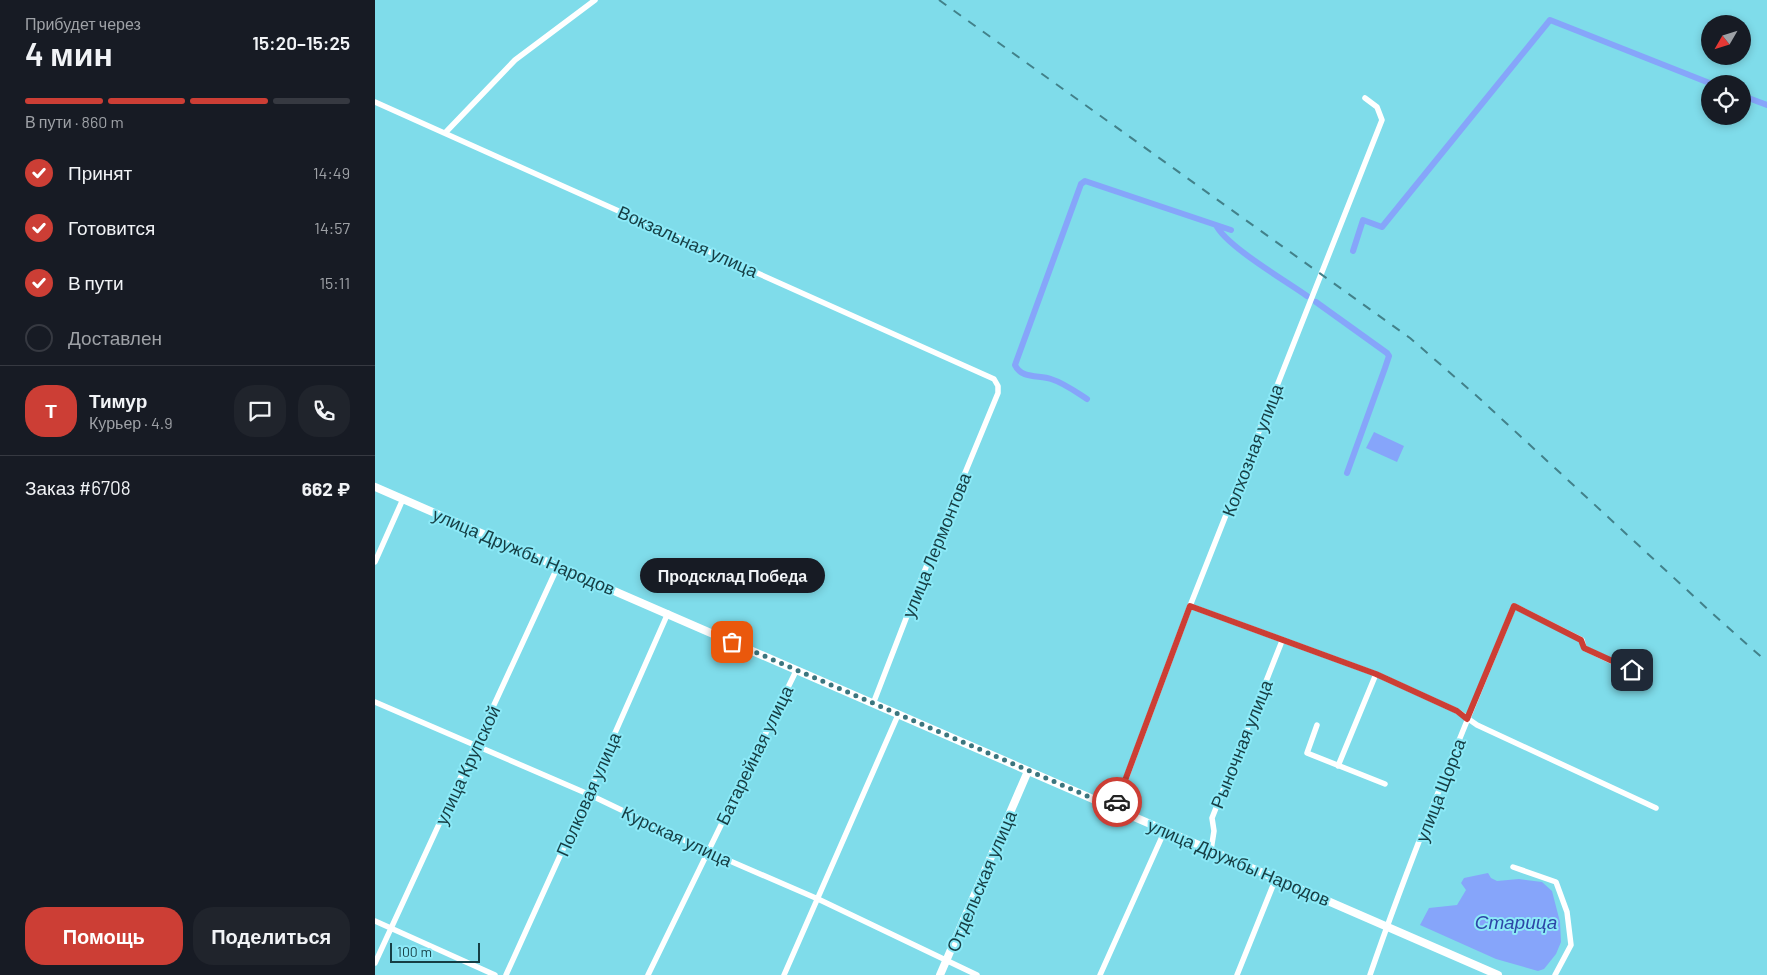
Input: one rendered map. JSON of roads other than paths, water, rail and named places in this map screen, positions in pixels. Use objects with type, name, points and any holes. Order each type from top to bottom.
[{"type":"street","points":[[445,133],[515,60],[595,0]]},
{"type":"street","name":"Колхозная улица","points":[[1115,808],[1190,606],[1382,120],[1377,107],[1365,98]]},
{"type":"street","name":"Вокзальная улица","points":[[375,102],[975,370],[994,379],[998,386]]},
{"type":"street","name":"улица Лермонтова","points":[[873,704],[922,577],[987,421],[998,392],[998,386]]},
{"type":"street","name":"улица Дружбы Народов","points":[[375,487],[1497,975]]},
{"type":"street","points":[[375,562],[403,499]]},
{"type":"street","name":"улица Крупской","points":[[375,963],[558,566]]},
{"type":"street","points":[[1190,606],[1376,674],[1457,711],[1477,725],[1656,808]]},
{"type":"street","name":"улица Щорса","points":[[1370,975],[1467,719],[1514,606],[1581,640],[1584,648],[1632,670]]},
{"type":"street","name":"Полковая улица","points":[[506,975],[668,613]]},
{"type":"street","name":"Рыночная улица","points":[[1211,850],[1214,831],[1212,818],[1282,641]]},
{"type":"street","name":"Батарейная улица","points":[[648,975],[796,671]]},
{"type":"street","points":[[1339,766],[1376,674]]},
{"type":"street","name":"Курская улица","points":[[375,702],[588,794],[707,851],[818,899],[977,975]]},
{"type":"street","points":[[783,975],[898,715]]},
{"type":"street","points":[[1317,725],[1307,753],[1385,784]]},
{"type":"street","name":"Отдельская улица","points":[[1009,763],[1020,774],[1021,788]]},
{"type":"street","name":"Отдельская улица","points":[[940,975],[1028,771]]},
{"type":"street","name":"Отдельская улица","points":[[1021,788],[1031,778],[1041,777]]},
{"type":"street","points":[[1101,975],[1165,830]]},
{"type":"street","points":[[1513,867],[1556,882],[1567,912],[1571,945],[1555,975]]},
{"type":"street","points":[[1237,975],[1276,878]]},
{"type":"street","points":[[375,922],[495,975]]},
{"type":"water","points":[[1374,432],[1404,446],[1397,462],[1366,448]]},
{"type":"water","name":"Старица","points":[[1488,873],[1491,878],[1497,881],[1519,879],[1542,882],[1552,891],[1560,922],[1561,942],[1556,954],[1544,969],[1538,971],[1496,959],[1420,925],[1429,908],[1457,905],[1466,890],[1461,883],[1464,878]]},
{"type":"waterway","points":[[1353,251],[1363,220],[1382,227],[1550,20],[1701,80]]},
{"type":"waterway","points":[[1751,99],[1767,105]]},
{"type":"waterway","points":[[1087,399],[1056,381],[1021,373],[1015,365],[1081,184],[1085,181],[1231,230]]},
{"type":"waterway","points":[[1216,225],[1231,243],[1307,296]]},
{"type":"waterway","points":[[1316,302],[1389,356],[1347,473]]},
{"type":"railway","points":[[939,0],[1410,338],[1479,398],[1767,662]]},
{"type":"place","name":"Продсклад Победа","points":[[732,642]]}]
